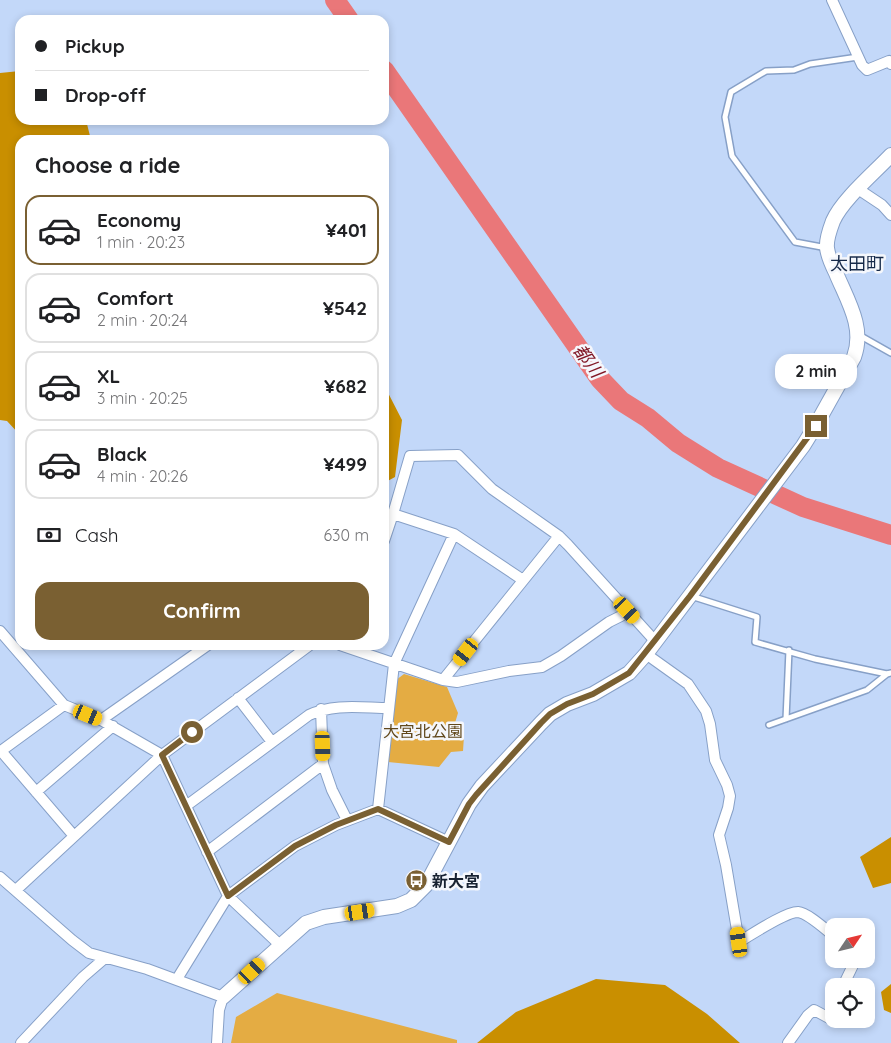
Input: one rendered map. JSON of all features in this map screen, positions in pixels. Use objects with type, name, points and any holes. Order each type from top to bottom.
[{"type":"street","points":[[832,0],[862,65],[867,70],[889,61],[891,64]]},
{"type":"street","points":[[217,1043],[219,1010],[224,997],[306,923],[324,917],[396,906],[410,900],[426,885],[469,804],[482,786],[550,714],[567,704],[593,694],[629,673],[646,654],[750,517],[816,426],[854,357],[858,346],[857,323],[831,262],[827,248],[829,232],[833,220],[842,207],[891,155]]},
{"type":"street","points":[[858,189],[882,205],[891,215]]},
{"type":"street","points":[[389,526],[410,456],[458,455],[492,489],[559,536],[655,641]]},
{"type":"street","points":[[393,514],[454,534],[523,580]]},
{"type":"street","points":[[378,809],[394,664],[454,534]]},
{"type":"street","points":[[443,680],[559,536]]},
{"type":"street","points":[[355,650],[443,680],[457,682],[542,666],[561,656],[627,610]]},
{"type":"street","points":[[0,631],[15,648]]},
{"type":"street","points":[[17,650],[64,704],[113,726],[162,755],[228,896],[280,945]]},
{"type":"street","points":[[101,720],[201,650]]},
{"type":"street","points":[[16,890],[162,755],[303,650]]},
{"type":"street","points":[[646,654],[688,684],[706,711],[716,760],[730,796],[719,834],[739,942],[786,915],[798,912],[804,914],[825,929]]},
{"type":"street","points":[[238,698],[272,742]]},
{"type":"street","points":[[64,704],[1,751],[74,836]]},
{"type":"street","points":[[186,806],[309,715],[321,709],[331,707],[389,708]]},
{"type":"street","points":[[321,709],[323,764],[332,790],[347,820]]},
{"type":"street","points":[[36,792],[113,726]]},
{"type":"street","points":[[207,852],[323,764]]},
{"type":"street","points":[[177,979],[228,896],[295,846],[347,820],[378,809],[449,842]]},
{"type":"street","points":[[0,877],[89,953],[147,969],[224,997]]},
{"type":"street","points":[[21,1043],[83,977],[105,958]]},
{"type":"street","points":[[788,1043],[808,1015],[814,1010],[825,1016]]},
{"type":"lane","points":[[827,248],[795,242],[732,156],[725,118],[731,92],[766,71],[794,70],[810,64],[858,57]]},
{"type":"lane","points":[[858,334],[891,353]]},
{"type":"lane","points":[[690,596],[757,617],[756,642],[815,659],[889,674]]},
{"type":"lane","points":[[786,719],[789,650]]},
{"type":"lane","points":[[768,725],[867,690],[889,674]]},
{"type":"green space","name":"大宮北公園","points":[[404,674],[447,687],[458,713],[455,723],[464,736],[463,751],[451,752],[439,767],[388,762],[396,680]]},
{"type":"green space","points":[[277,993],[457,1040],[457,1043],[231,1043],[236,1017]]},
{"type":"shaded area","points":[[15,72],[15,125],[87,125],[90,135],[15,135],[15,430],[7,421],[0,420],[0,73]]},
{"type":"shaded area","points":[[389,395],[402,420],[395,477],[389,480]]},
{"type":"shaded area","points":[[891,837],[891,883],[873,888],[860,857]]},
{"type":"shaded area","points":[[596,979],[665,985],[707,1014],[740,1043],[477,1043],[516,1012]]},
{"type":"shaded area","points":[[891,984],[891,1013],[884,1010],[881,992]]},
{"type":"waterway","name":"都川","points":[[335,0],[346,15]]},
{"type":"waterway","name":"都川","points":[[389,77],[600,379],[621,401],[648,418],[678,443],[718,468],[803,507],[891,535]]},
{"type":"place","name":"新大宮","points":[[416,881]]},
{"type":"district","name":"太田町","points":[[857,264]]},
{"type":"route","points":[[192,732],[162,755],[228,896],[295,846],[336,825],[378,809],[449,842],[469,804],[482,786],[550,714],[567,704],[593,694],[629,673],[690,596],[816,426]]}]
